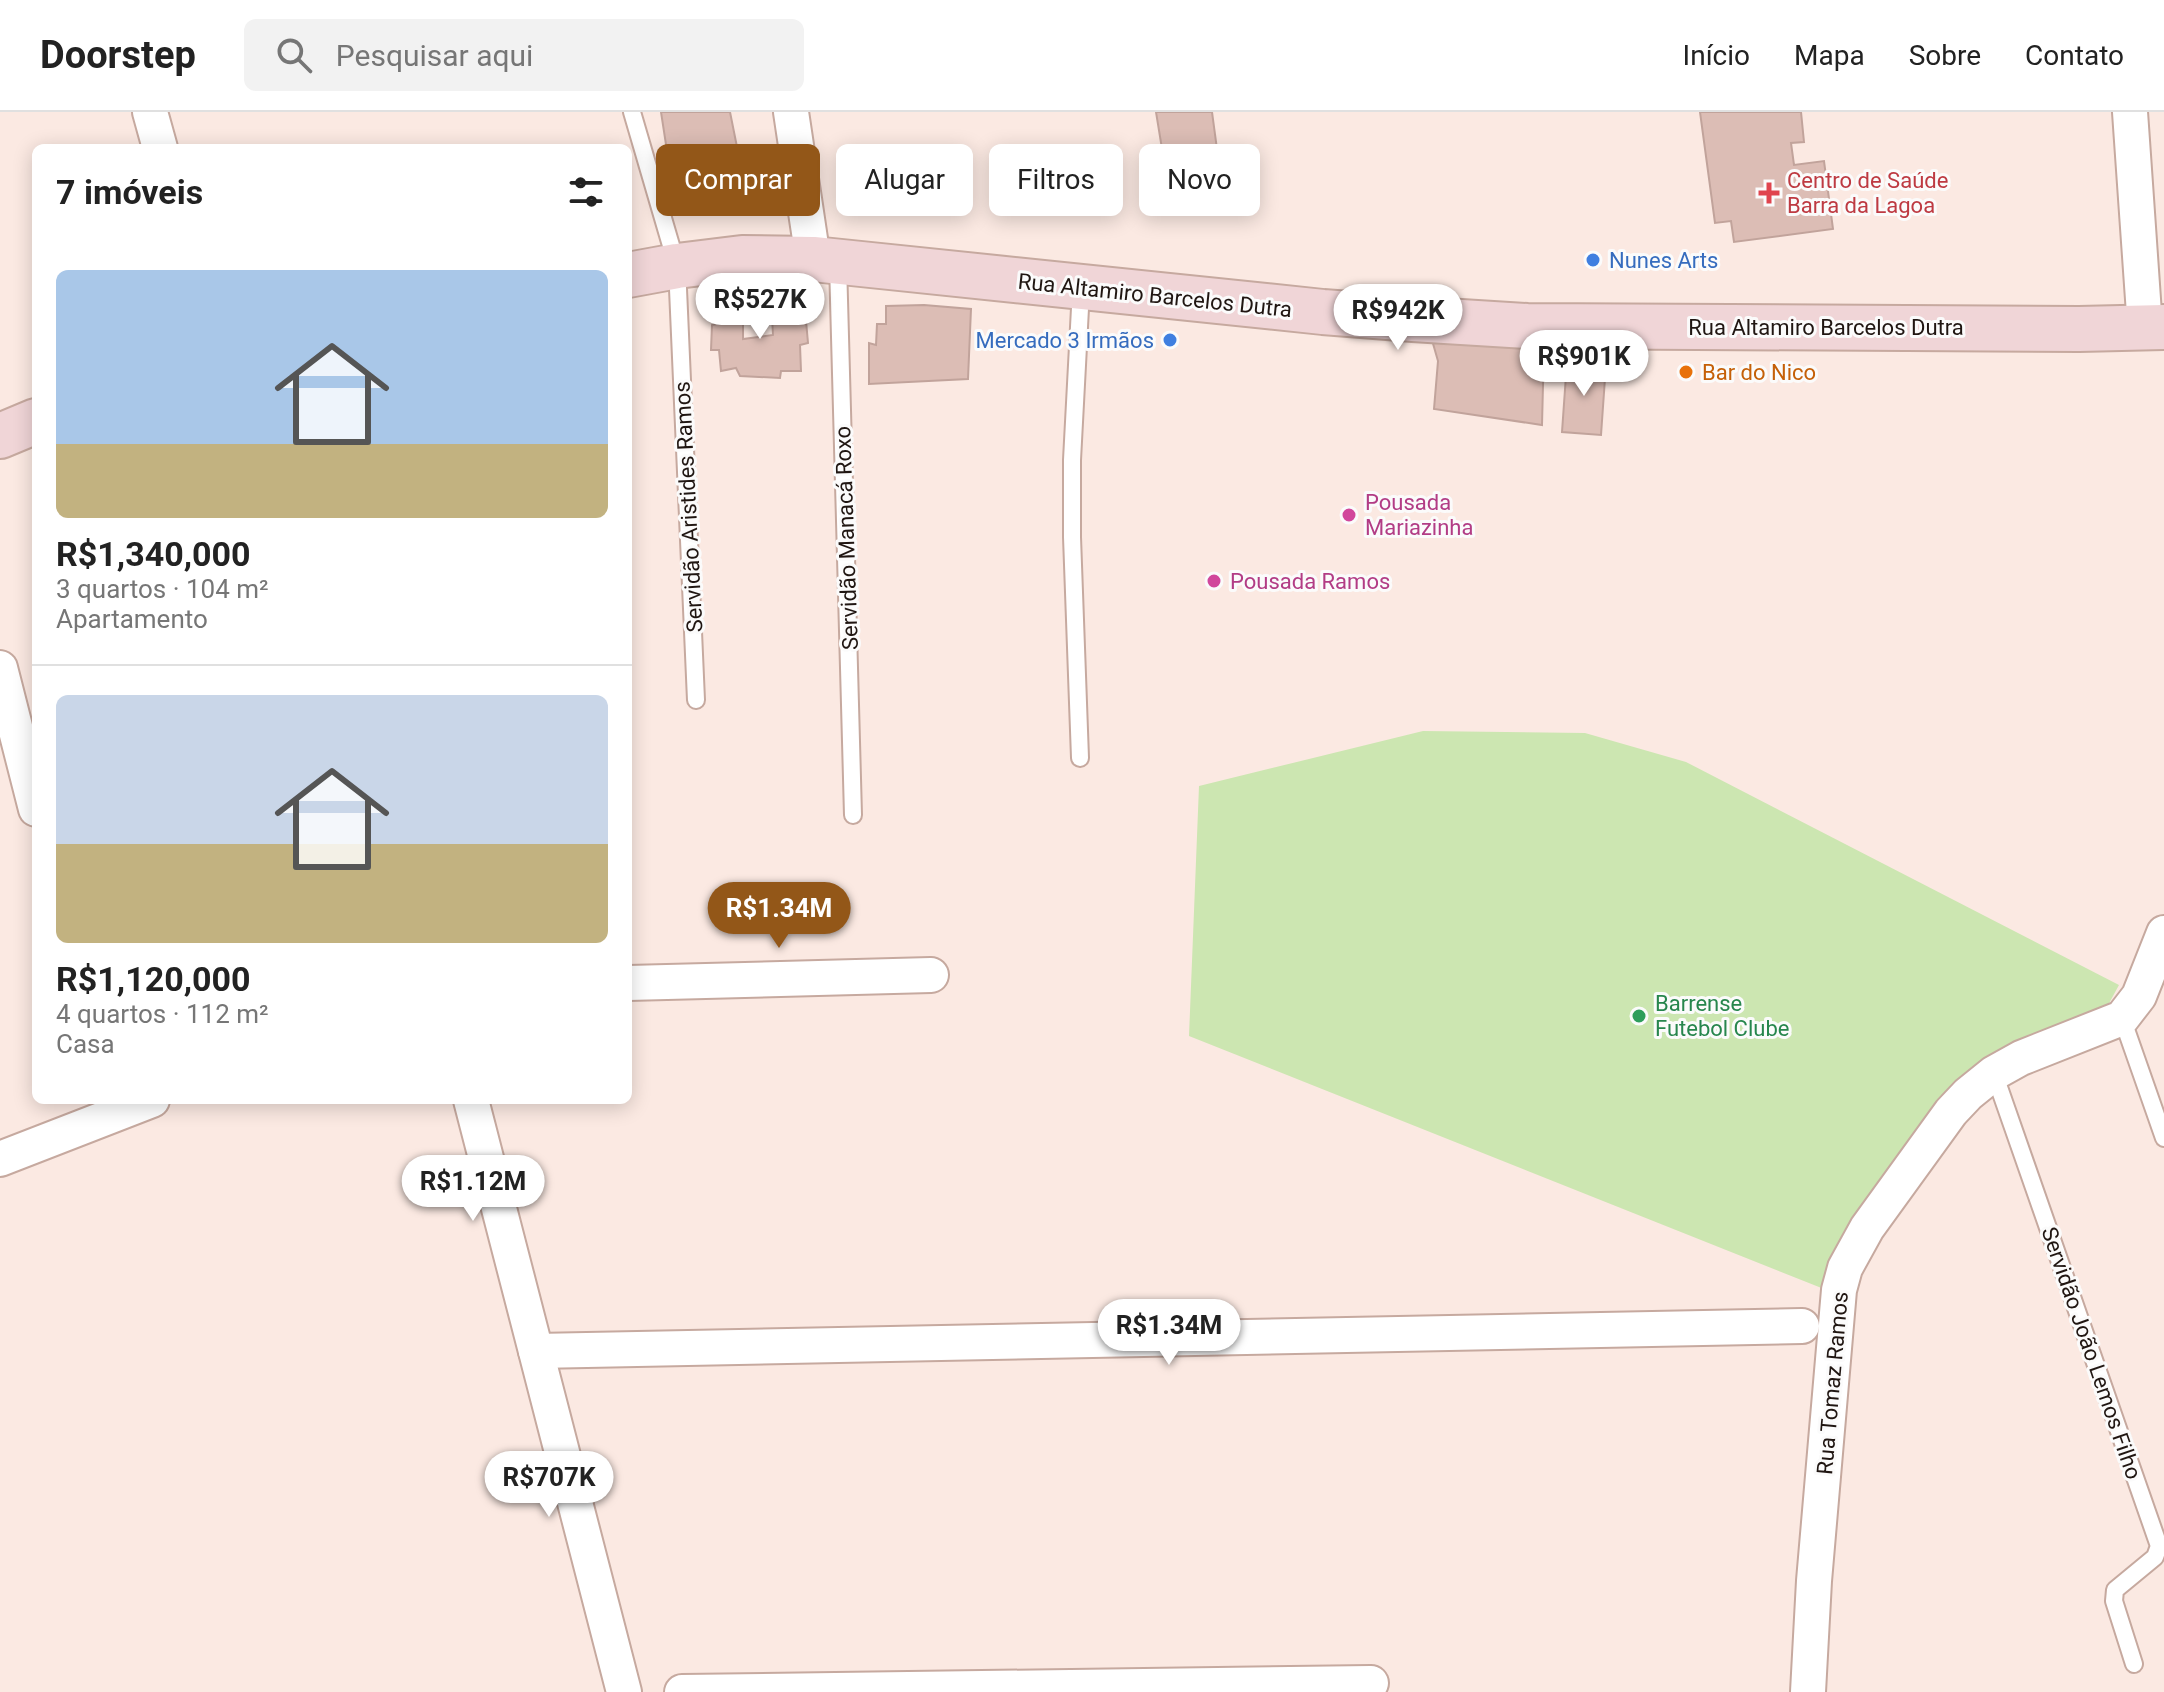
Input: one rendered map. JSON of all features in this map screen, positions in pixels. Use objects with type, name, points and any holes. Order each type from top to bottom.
[{"type":"main road","name":"Rua Altamiro Barcelos Dutra","points":[[632,274],[742,258],[826,260],[1323,312],[1527,326],[2154,327]]},
{"type":"main road","points":[[0,436],[32,423]]},
{"type":"street","points":[[150,112],[159,144]]},
{"type":"street","points":[[791,112],[826,260]]},
{"type":"street","points":[[2130,112],[2154,327]]},
{"type":"street","points":[[0,668],[32,793]]},
{"type":"street","points":[[2122,1018],[2139,996],[2164,933]]},
{"type":"street","points":[[632,983],[931,975]]},
{"type":"street","name":"Rua Tomaz Ramos","points":[[1808,1692],[1814,1581],[1838,1305],[1845,1268],[1867,1228],[1942,1124],[1968,1094],[1994,1073],[2021,1058],[2122,1018]]},
{"type":"street","points":[[472,1104],[624,1692]]},
{"type":"street","points":[[0,1159],[112,1107]]},
{"type":"street","points":[[536,1351],[1802,1326]]},
{"type":"street","points":[[682,1692],[1371,1683]]},
{"type":"lane","name":"Servidão Aristides Ramos","points":[[632,112],[677,266],[696,700]]},
{"type":"lane","name":"Servidão Manacá Roxo","points":[[826,260],[853,815]]},
{"type":"lane","points":[[1080,758],[1072,460],[1081,287]]},
{"type":"lane","points":[[2122,1018],[2164,1138]]},
{"type":"lane","name":"Servidão João Lemos Filho","points":[[1994,1073],[2159,1546],[2155,1557],[2115,1590],[2114,1601],[2134,1664]]},
{"type":"green space","name":"Barrense Futebol Clube","points":[[1423,731],[1585,733],[1686,762],[2119,985],[2107,1007],[2071,1025],[1981,1060],[1878,1192],[1824,1289],[1189,1036],[1199,786]]},
{"type":"building","points":[[661,112],[730,112],[736,144],[666,144]]},
{"type":"building","points":[[1156,112],[1212,112],[1216,144],[1161,144]]},
{"type":"building","name":"Centro de Saúde Barra da Lagoa","points":[[1700,112],[1801,112],[1804,142],[1791,143],[1794,165],[1824,161],[1833,229],[1734,242],[1731,221],[1715,223]]},
{"type":"building","points":[[771,300],[801,301],[799,322],[806,321],[808,343],[800,345],[801,371],[781,371],[780,378],[740,376],[736,368],[721,371],[719,350],[711,350],[712,325],[718,324],[716,305],[743,301],[743,339],[773,335]]},
{"type":"building","points":[[886,306],[971,309],[968,379],[869,384],[869,343],[876,345],[877,324],[886,324]]},
{"type":"building","points":[[1432,340],[1544,345],[1542,425],[1434,409],[1438,361]]},
{"type":"building","points":[[1567,361],[1606,364],[1601,435],[1562,432]]},
{"type":"place","name":"Centro de Saúde Barra da Lagoa","points":[[1769,193]]},
{"type":"place","name":"Nunes Arts","points":[[1593,260]]},
{"type":"place","name":"Mercado 3 Irmãos","points":[[1170,340]]},
{"type":"place","name":"Bar do Nico","points":[[1686,372]]},
{"type":"place","name":"Pousada Mariazinha","points":[[1349,515]]},
{"type":"place","name":"Pousada Ramos","points":[[1214,581]]},
{"type":"place","name":"Barrense Futebol Clube","points":[[1639,1016]]}]
